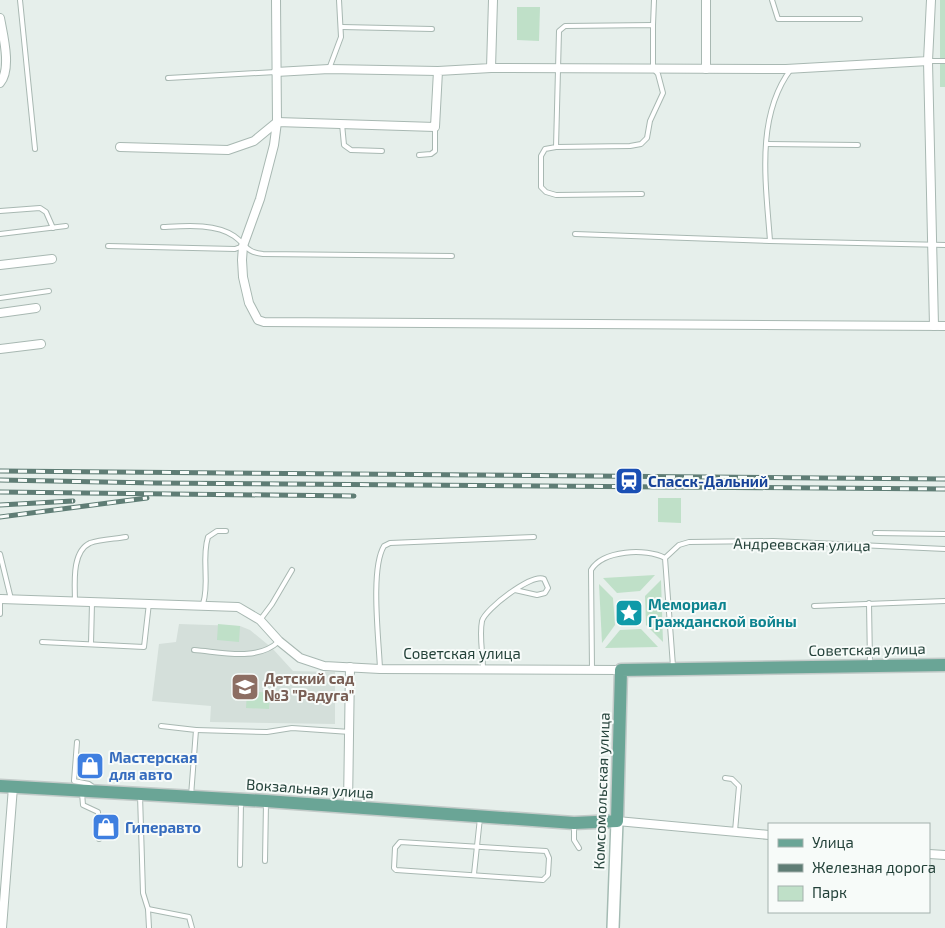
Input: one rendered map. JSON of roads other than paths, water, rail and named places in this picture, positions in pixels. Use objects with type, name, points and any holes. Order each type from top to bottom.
[{"type":"main road","name":"Советская улица","points":[[621,670],[945,665]]},
{"type":"main road","name":"Комсомольская улица","points":[[613,928],[621,670]]},
{"type":"main road","name":"Вокзальная улица","points":[[6,786],[81,788],[140,795],[348,806],[574,823],[617,821]]},
{"type":"street","points":[[276,0],[277,122],[274,144],[262,190],[243,246],[243,277],[249,303],[258,320],[264,322],[945,326]]},
{"type":"street","points":[[491,68],[492,0]]},
{"type":"street","points":[[706,0],[706,68]]},
{"type":"street","points":[[931,0],[928,61],[934,326]]},
{"type":"street","points":[[0,18],[6,47],[5,75],[0,83]]},
{"type":"street","points":[[276,72],[329,69],[438,71],[559,67],[791,69],[928,61]]},
{"type":"street","points":[[120,147],[228,150],[254,141],[277,122],[435,127],[438,71]]},
{"type":"street","points":[[0,265],[52,260]]},
{"type":"street","points":[[0,313],[36,308]]},
{"type":"street","points":[[0,349],[41,344]]},
{"type":"street","name":"Советская улица","points":[[0,599],[92,603],[203,604],[238,607],[260,620],[279,641],[309,663],[324,666],[380,669],[621,670]]},
{"type":"street","points":[[348,806],[350,667]]},
{"type":"street","points":[[2,928],[6,786]]},
{"type":"street","points":[[617,821],[768,835]]},
{"type":"street","points":[[930,854],[945,855]]},
{"type":"lane","points":[[20,0],[34,149]]},
{"type":"lane","points":[[329,69],[342,27],[339,0]]},
{"type":"lane","points":[[642,194],[556,194],[546,192],[541,187],[541,156],[545,149],[556,147],[641,144],[647,138],[650,121],[663,93],[658,74],[653,68],[654,0]]},
{"type":"lane","points":[[772,0],[778,19],[860,20]]},
{"type":"lane","points":[[556,147],[559,31],[565,26],[653,25]]},
{"type":"lane","points":[[342,27],[432,29]]},
{"type":"lane","points":[[928,61],[945,61]]},
{"type":"lane","points":[[770,241],[766,191],[767,144],[774,98],[791,69]]},
{"type":"lane","points":[[168,78],[276,72]]},
{"type":"lane","points":[[342,124],[344,145],[351,150],[382,151]]},
{"type":"lane","points":[[419,155],[431,154],[435,151],[435,127]]},
{"type":"lane","points":[[767,144],[858,145]]},
{"type":"lane","points":[[0,211],[40,208],[46,212],[53,228]]},
{"type":"lane","points":[[0,234],[66,226]]},
{"type":"lane","points":[[163,227],[189,226],[222,230],[233,236],[253,253],[452,256]]},
{"type":"lane","points":[[575,234],[945,245]]},
{"type":"lane","points":[[108,246],[235,249],[243,246]]},
{"type":"lane","points":[[0,298],[49,290]]},
{"type":"lane","points":[[203,604],[206,594],[204,553],[208,536],[218,531],[226,531]]},
{"type":"lane","points":[[875,533],[945,534]]},
{"type":"lane","points":[[75,602],[76,570],[80,553],[91,543],[126,537]]},
{"type":"lane","points":[[380,669],[377,587],[379,564],[384,546],[390,543],[534,537]]},
{"type":"lane","name":"Андреевская улица","points":[[665,558],[679,545],[689,542],[773,541],[945,549]]},
{"type":"lane","points":[[592,670],[590,570],[594,564],[608,556],[619,553],[648,554],[665,558],[673,668]]},
{"type":"lane","points":[[0,554],[11,599]]},
{"type":"lane","points":[[260,620],[292,570]]},
{"type":"lane","points":[[483,669],[482,623],[484,617],[493,606],[515,590],[540,577],[547,583],[548,588],[545,593],[537,595],[515,590]]},
{"type":"lane","points":[[0,599],[0,614]]},
{"type":"lane","points":[[814,606],[945,601]]},
{"type":"lane","points":[[92,603],[92,644]]},
{"type":"lane","points":[[42,642],[144,647],[149,603]]},
{"type":"lane","points":[[869,603],[870,666]]},
{"type":"lane","points":[[194,650],[258,653],[272,648],[279,641]]},
{"type":"lane","points":[[161,726],[196,730],[268,732],[292,728],[350,732]]},
{"type":"lane","points":[[190,798],[196,730]]},
{"type":"lane","points":[[77,742],[83,805],[98,812],[99,839]]},
{"type":"lane","points":[[725,778],[732,779],[739,786],[735,831]]},
{"type":"lane","points":[[140,795],[143,893],[148,909],[149,928]]},
{"type":"lane","points":[[240,866],[241,800]]},
{"type":"lane","points":[[266,801],[264,836],[266,861]]},
{"type":"lane","points":[[474,874],[480,816]]},
{"type":"lane","points":[[574,823],[574,840],[579,848]]},
{"type":"lane","points":[[400,842],[477,846],[546,851],[549,858],[548,875],[543,880],[474,874],[396,870],[394,868],[395,848],[400,842]]},
{"type":"lane","points":[[148,909],[189,917],[192,928]]},
{"type":"railway","points":[[0,471],[945,479]]},
{"type":"railway","points":[[0,480],[155,483],[945,489]]},
{"type":"railway","points":[[0,492],[354,496]]},
{"type":"railway","points":[[0,517],[147,498]]},
{"type":"railway","points":[[0,505],[73,501]]},
{"type":"place","name":"Спасск-Дальний","points":[[629,481]]},
{"type":"place","name":"Мемориал Гражданской войны","points":[[629,613]]},
{"type":"place","name":"Детский сад №3 \"Радуга\"","points":[[245,687]]},
{"type":"place","name":"Мастерская для авто","points":[[90,766]]},
{"type":"place","name":"Гиперавто","points":[[106,827]]}]
